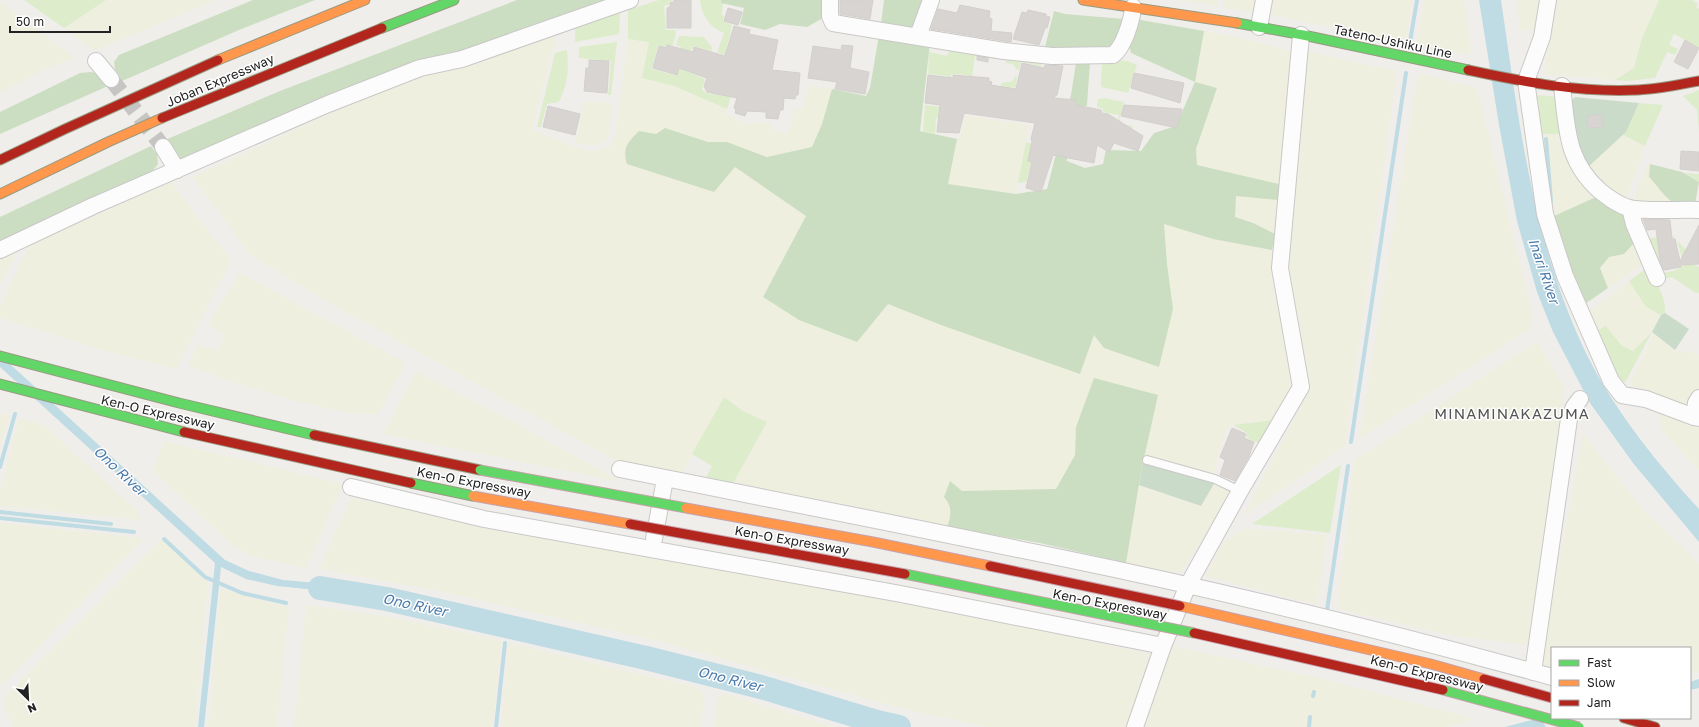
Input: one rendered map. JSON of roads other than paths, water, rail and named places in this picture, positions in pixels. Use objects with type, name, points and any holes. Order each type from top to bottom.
[{"type":"main road","name":"Joban Expressway","points":[[0,160],[212,63],[365,0]]},
{"type":"main road","name":"Joban Expressway","points":[[0,194],[123,136],[226,91],[362,35],[454,0]]},
{"type":"main road","name":"Tateno-Ushiku Line","points":[[1083,0],[1259,27],[1486,74],[1562,86],[1600,90],[1631,91],[1676,87],[1696,77]]},
{"type":"main road","name":"Ken-O Expressway","points":[[0,356],[190,407],[356,446],[872,542],[1048,578],[1431,664],[1551,698]]},
{"type":"main road","name":"Ken-O Expressway","points":[[0,384],[97,411],[342,469],[473,496],[868,566],[1231,641],[1425,684],[1579,727]]},
{"type":"main road","points":[[1627,719],[1655,727]]},
{"type":"street","points":[[830,0],[830,16],[833,23],[1004,51],[1052,56],[1113,55],[1120,50],[1132,16],[1133,7]]},
{"type":"street","points":[[918,36],[931,0]]},
{"type":"street","points":[[1259,27],[1264,0]]},
{"type":"street","points":[[1548,0],[1542,37],[1522,80],[1545,214],[1555,248],[1580,312],[1611,381],[1622,395],[1646,399],[1697,418],[1696,403],[1699,398]]},
{"type":"street","points":[[0,250],[94,206],[328,104],[420,68],[462,59],[625,1]]},
{"type":"street","points":[[1135,727],[1163,646],[1188,585],[1240,491],[1301,387],[1280,268],[1301,35]]},
{"type":"street","points":[[96,61],[111,79]]},
{"type":"street","points":[[1562,86],[1568,135],[1574,158],[1593,184],[1616,203],[1630,208],[1699,210]]},
{"type":"street","points":[[163,147],[177,170]]},
{"type":"street","points":[[1630,208],[1634,224],[1657,278]]},
{"type":"street","points":[[1533,672],[1569,419],[1574,407],[1580,399]]},
{"type":"street","points":[[620,469],[1056,556],[1188,585],[1359,625],[1551,677]]},
{"type":"street","points":[[652,549],[665,478]]},
{"type":"street","points":[[351,487],[484,519],[893,592],[1163,646]]},
{"type":"lane","points":[[1147,460],[1215,479],[1240,491]]},
{"type":"water","name":"Inari River","points":[[1479,0],[1501,0],[1514,92],[1531,183],[1541,228],[1554,273],[1570,316],[1589,359],[1625,419],[1668,474],[1699,509],[1699,542],[1633,463],[1590,403],[1553,332],[1537,292],[1517,221],[1499,125]]},
{"type":"water","points":[[0,355],[225,560],[249,571],[283,580],[318,583],[356,594],[277,586],[246,579],[221,567],[204,727],[198,727],[215,563],[0,367]]},
{"type":"water","points":[[1699,679],[1699,688],[1691,690],[1691,682]]},
{"type":"water","points":[[1540,718],[1546,727],[1505,727]]},
{"type":"waterway","points":[[1410,42],[1417,0]]},
{"type":"waterway","points":[[1351,442],[1406,73]]},
{"type":"waterway","points":[[1546,139],[1551,201]]},
{"type":"waterway","points":[[0,467],[15,414]]},
{"type":"waterway","points":[[1327,610],[1348,466]]},
{"type":"waterway","points":[[0,512],[111,524]]},
{"type":"waterway","points":[[0,518],[134,532]]},
{"type":"waterway","points":[[164,539],[205,577],[242,593],[286,603]]},
{"type":"waterway","name":"Ono River","points":[[320,588],[387,599],[646,658],[761,687],[877,722],[899,727]]},
{"type":"waterway","points":[[496,727],[505,643]]},
{"type":"waterway","points":[[1313,696],[1314,692]]},
{"type":"waterway","points":[[1309,727],[1310,717]]},
{"type":"tunnel","points":[[111,79],[163,147]]},
{"type":"district","name":"MINAMINAKAZUMA","points":[[1512,414]]}]
